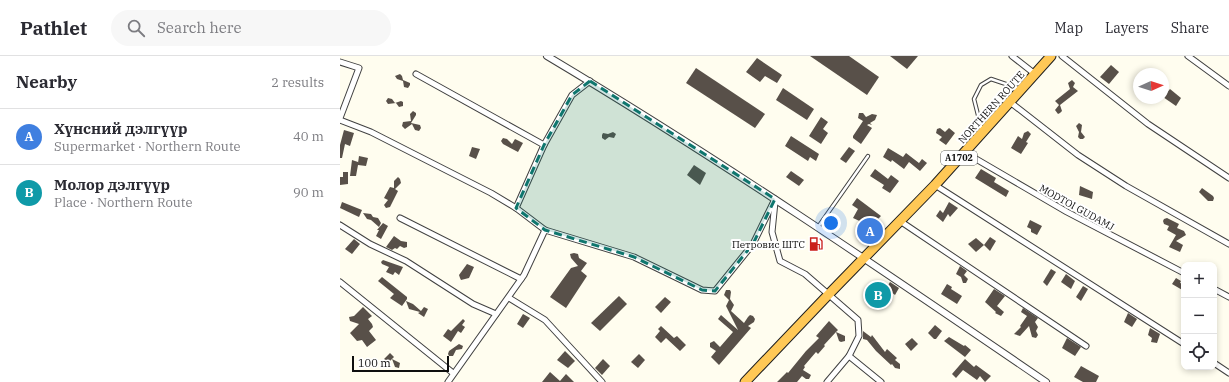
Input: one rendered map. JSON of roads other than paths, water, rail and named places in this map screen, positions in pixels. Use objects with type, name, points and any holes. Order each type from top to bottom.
[{"type":"highway","name":"NORTHERN ROUTE","points":[[864,259],[935,185],[1051,56]]},
{"type":"highway","name":"A1702","points":[[745,382],[864,259]]},
{"type":"street","points":[[547,56],[590,81],[818,227],[1046,382]]},
{"type":"street","points":[[1012,56],[1035,74]]},
{"type":"street","points":[[1062,56],[1148,124],[1229,178]]},
{"type":"street","points":[[1188,56],[1229,86]]},
{"type":"street","points":[[340,62],[359,68],[340,119],[371,132],[491,193],[516,208],[545,230],[634,257],[702,290],[715,291],[753,244],[775,199]]},
{"type":"street","points":[[416,74],[544,145]]},
{"type":"street","points":[[516,208],[544,145],[572,95],[590,81]]},
{"type":"street","points":[[1010,102],[1078,155],[1126,186],[1229,244]]},
{"type":"street","name":"MODTOI GUDAMJ","points":[[964,152],[1067,212],[1181,272]]},
{"type":"street","points":[[935,185],[1181,342]]},
{"type":"street","points":[[775,199],[772,232],[780,261],[805,274],[858,320],[859,336],[849,356],[827,382]]},
{"type":"street","points":[[400,218],[521,279]]},
{"type":"street","points":[[900,221],[1086,346]]},
{"type":"street","points":[[340,225],[370,244],[406,261],[473,304],[496,314]]},
{"type":"street","points":[[448,382],[509,298],[521,279],[545,230]]},
{"type":"street","points":[[340,282],[453,374]]},
{"type":"street","points":[[1217,291],[1229,297]]},
{"type":"street","points":[[509,298],[545,320],[602,382]]},
{"type":"street","points":[[849,356],[881,382]]},
{"type":"street","points":[[1217,365],[1229,373]]},
{"type":"lane","points":[[982,132],[974,99],[981,86],[991,79],[1021,89]]},
{"type":"lane","points":[[818,227],[868,156]]},
{"type":"place","name":"Хүнсний дэлгүүр","points":[[870,231]]},
{"type":"place","name":"Петровис ШТС","points":[[816,244]]},
{"type":"place","name":"Молор дэлгүүр","points":[[878,295]]}]
